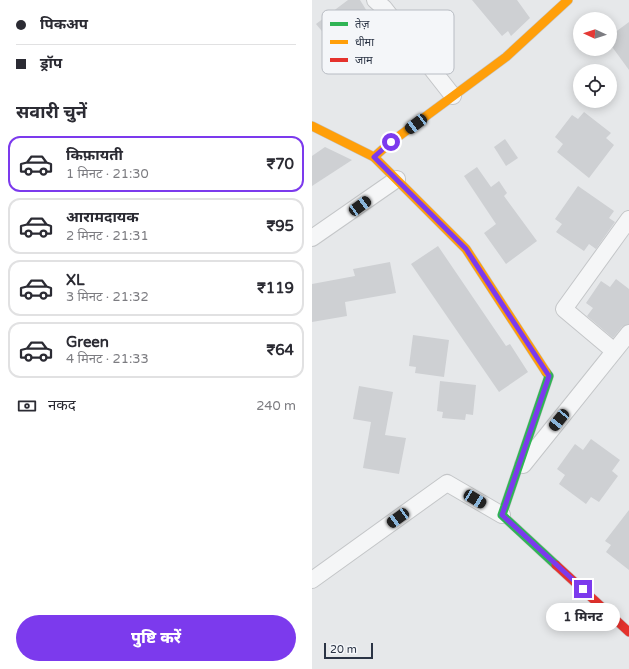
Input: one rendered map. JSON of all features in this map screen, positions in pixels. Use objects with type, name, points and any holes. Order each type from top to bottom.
[{"type":"street","points":[[375,0],[386,10]]},
{"type":"street","points":[[374,157],[506,57],[568,0]]},
{"type":"street","points":[[436,74],[453,96]]},
{"type":"street","points":[[312,126],[374,157],[466,249],[549,376],[513,477],[502,515]]},
{"type":"street","points":[[312,238],[397,179]]},
{"type":"street","points":[[614,351],[564,309],[629,219]]},
{"type":"street","points":[[513,477],[629,333]]},
{"type":"street","points":[[312,580],[447,483],[502,515],[629,632]]},
{"type":"building","points":[[348,0],[360,0],[366,10],[335,10]]},
{"type":"building","points":[[472,0],[517,0],[530,18],[511,36],[508,31],[502,36]]},
{"type":"building","points":[[322,20],[322,31],[316,24]]},
{"type":"building","points":[[629,22],[629,70],[617,54],[617,31]]},
{"type":"building","points":[[584,112],[611,133],[606,138],[614,145],[589,178],[557,152],[563,144],[555,137],[572,115],[578,119]]},
{"type":"building","points":[[505,139],[518,158],[506,166],[494,147]]},
{"type":"building","points":[[325,147],[352,160],[312,186],[312,156]]},
{"type":"building","points":[[477,167],[491,187],[499,181],[507,193],[504,196],[537,241],[506,264],[484,233],[496,224],[464,176]]},
{"type":"building","points":[[578,186],[614,211],[609,218],[615,222],[596,249],[589,244],[584,251],[556,232],[562,224],[555,219]]},
{"type":"building","points":[[438,246],[506,346],[510,344],[528,372],[499,392],[411,264]]},
{"type":"building","points":[[390,262],[396,293],[345,302],[347,316],[312,322],[312,284],[355,276],[353,269]]},
{"type":"building","points":[[616,279],[629,289],[629,324],[622,327],[613,338],[587,316],[593,308],[586,303],[601,281],[610,287]]},
{"type":"building","points":[[413,335],[449,340],[444,377],[415,373],[416,367],[409,366]]},
{"type":"building","points":[[440,381],[476,385],[473,415],[466,414],[465,420],[442,418],[443,412],[437,411]]},
{"type":"building","points":[[359,386],[393,392],[385,435],[406,438],[399,474],[363,468],[371,422],[353,419]]},
{"type":"building","points":[[591,439],[620,460],[612,471],[618,476],[599,502],[591,497],[586,504],[559,484],[565,475],[557,469],[575,444],[583,450]]},
{"type":"building","points":[[629,510],[629,570],[606,552],[611,545],[605,541]]},
{"type":"traffic: fast","points":[[546,372],[549,376],[502,515],[556,565]]},
{"type":"traffic: slow","points":[[374,157],[391,142],[506,57],[568,0]]},
{"type":"traffic: slow","points":[[312,126],[374,157],[466,249],[546,372]]},
{"type":"traffic: jam","points":[[556,565],[629,632]]},
{"type":"route","points":[[391,142],[374,157],[466,249],[549,376],[513,477],[502,515],[583,589]]}]
